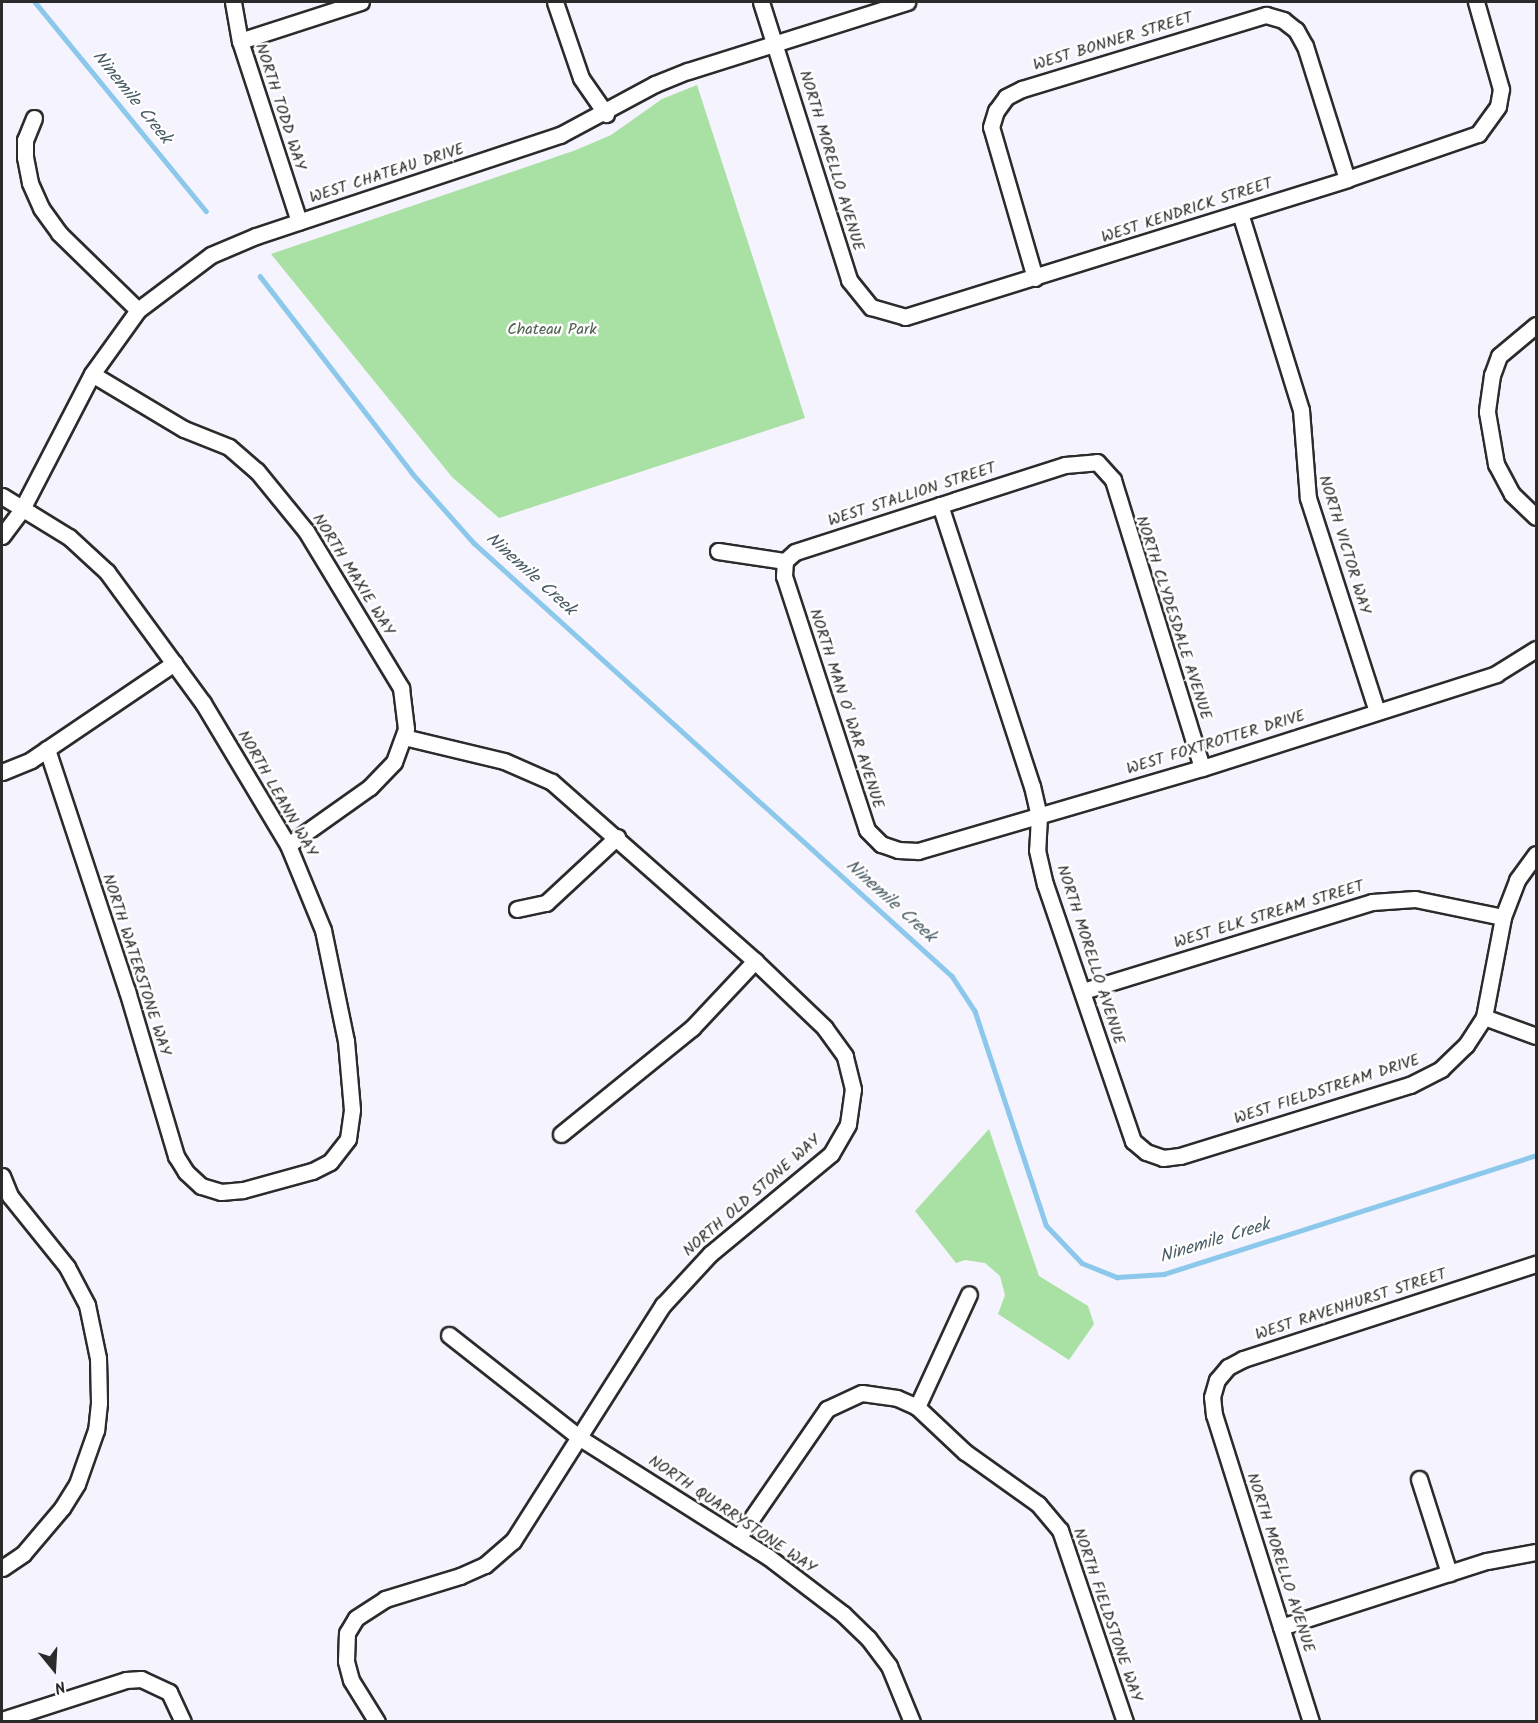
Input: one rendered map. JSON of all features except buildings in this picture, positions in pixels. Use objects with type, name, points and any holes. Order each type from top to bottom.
[{"type":"street","name":"NORTH TODD WAY","points":[[233,2],[240,41],[299,222]]},
{"type":"street","points":[[240,41],[362,2]]},
{"type":"street","points":[[555,2],[581,78],[606,114]]},
{"type":"street","name":"NORTH MORELLO AVENUE","points":[[761,2],[849,280],[872,307],[888,314]]},
{"type":"street","name":"WEST CHATEAU DRIVE","points":[[2,536],[22,509],[92,374],[138,310],[211,255],[299,222],[561,135],[606,114],[655,84],[775,43],[907,2]]},
{"type":"street","name":"WEST KENDRICK STREET","points":[[888,314],[921,314],[1463,143],[1490,122],[1501,89],[1476,2]]},
{"type":"street","name":"WEST BONNER STREET","points":[[1035,278],[993,145],[991,127],[996,111],[1006,97],[1022,89],[1266,15],[1283,20],[1296,30],[1305,46],[1347,179]]},
{"type":"street","points":[[34,118],[25,140],[25,157],[30,183],[41,208],[59,233],[138,310]]},
{"type":"street","name":"NORTH VICTOR WAY","points":[[1240,213],[1301,411],[1308,498],[1377,711]]},
{"type":"street","points":[[1536,325],[1499,357],[1492,375],[1487,412],[1496,464],[1512,494],[1536,517]]},
{"type":"street","name":"NORTH MAXIE WAY","points":[[92,374],[184,429],[229,447],[273,487],[306,531],[401,688],[406,707],[404,737],[384,776],[288,845]]},
{"type":"street","name":"WEST STALLION STREET","points":[[785,561],[795,552],[1065,465],[1097,462],[1113,480]]},
{"type":"street","name":"NORTH CLYDESDALE AVENUE","points":[[1113,480],[1202,768]]},
{"type":"street","name":"NORTH LEANN WAY","points":[[2,496],[69,537],[95,559],[174,663],[203,703],[288,845],[322,930],[341,1008],[352,1110],[348,1139],[330,1162],[312,1171],[243,1190],[221,1192],[201,1186]]},
{"type":"street","name":"NORTH MORELLO AVENUE","points":[[939,506],[1039,816],[1037,850],[1045,884],[1133,1141],[1146,1152],[1163,1158]]},
{"type":"street","points":[[718,551],[785,561]]},
{"type":"street","name":"NORTH MAN O' WAR AVENUE","points":[[785,561],[784,576],[867,830],[881,844],[898,850]]},
{"type":"street","name":"WEST FOXTROTTER DRIVE","points":[[898,850],[918,851],[1202,768],[1496,674],[1536,649]]},
{"type":"street","points":[[2,772],[47,749],[174,663]]},
{"type":"street","name":"NORTH OLD STONE WAY","points":[[377,1722],[351,1680],[346,1661],[347,1634],[356,1618],[385,1599],[460,1576],[500,1554],[513,1541],[580,1438],[643,1333],[685,1278],[819,1166],[841,1140],[848,1124],[853,1089],[845,1056],[825,1028],[755,961],[617,837],[537,773],[504,761],[404,737]]},
{"type":"street","name":"NORTH WATERSTONE WAY","points":[[47,749],[127,992],[176,1156],[201,1186]]},
{"type":"street","points":[[517,909],[546,903],[617,837]]},
{"type":"street","name":"WEST FIELDSTREAM DRIVE","points":[[1163,1158],[1191,1153],[1426,1078],[1454,1058],[1484,1017],[1503,917],[1517,880],[1536,854]]},
{"type":"street","name":"WEST ELK STREAM STREET","points":[[1083,991],[1372,902],[1415,899],[1503,917]]},
{"type":"street","points":[[561,1134],[692,1028],[755,961]]},
{"type":"street","points":[[1484,1017],[1536,1036]]},
{"type":"street","points":[[2,1176],[10,1196],[67,1267],[87,1305],[98,1358],[99,1403],[96,1430],[77,1484],[62,1508],[22,1554],[2,1568]]},
{"type":"street","name":"WEST RAVENHURST STREET","points":[[1214,1414],[1212,1397],[1217,1380],[1228,1367],[1243,1359],[1536,1264]]},
{"type":"street","points":[[917,1407],[969,1294]]},
{"type":"street","name":"NORTH QUARRYSTONE WAY","points":[[449,1335],[580,1438],[738,1538],[843,1614],[868,1638],[897,1681],[912,1722]]},
{"type":"street","name":"NORTH FIELDSTONE WAY","points":[[738,1538],[828,1409],[842,1399],[871,1393],[897,1398],[917,1407],[965,1452],[1038,1504],[1060,1530],[1125,1722]]},
{"type":"street","name":"NORTH MORELLO AVENUE","points":[[1214,1414],[1311,1722]]},
{"type":"street","points":[[1419,1479],[1449,1573]]},
{"type":"street","points":[[1281,1627],[1504,1556],[1536,1552]]},
{"type":"street","points":[[2,1720],[126,1680],[155,1683],[169,1692],[183,1722]]},
{"type":"green space","name":"Chateau Park","points":[[697,85],[805,418],[499,518],[452,477],[271,254],[576,150],[611,135],[662,99]]},
{"type":"green space","points":[[989,1129],[1039,1276],[1088,1306],[1094,1324],[1069,1360],[998,1314],[1005,1295],[1000,1276],[985,1263],[965,1260],[956,1263],[915,1211]]},
{"type":"waterway","name":"Ninemile Creek","points":[[35,2],[206,211]]},
{"type":"waterway","name":"Ninemile Creek","points":[[260,276],[412,473],[474,543],[952,976],[975,1011],[1046,1225],[1082,1263],[1117,1277],[1164,1274],[1536,1155]]}]
